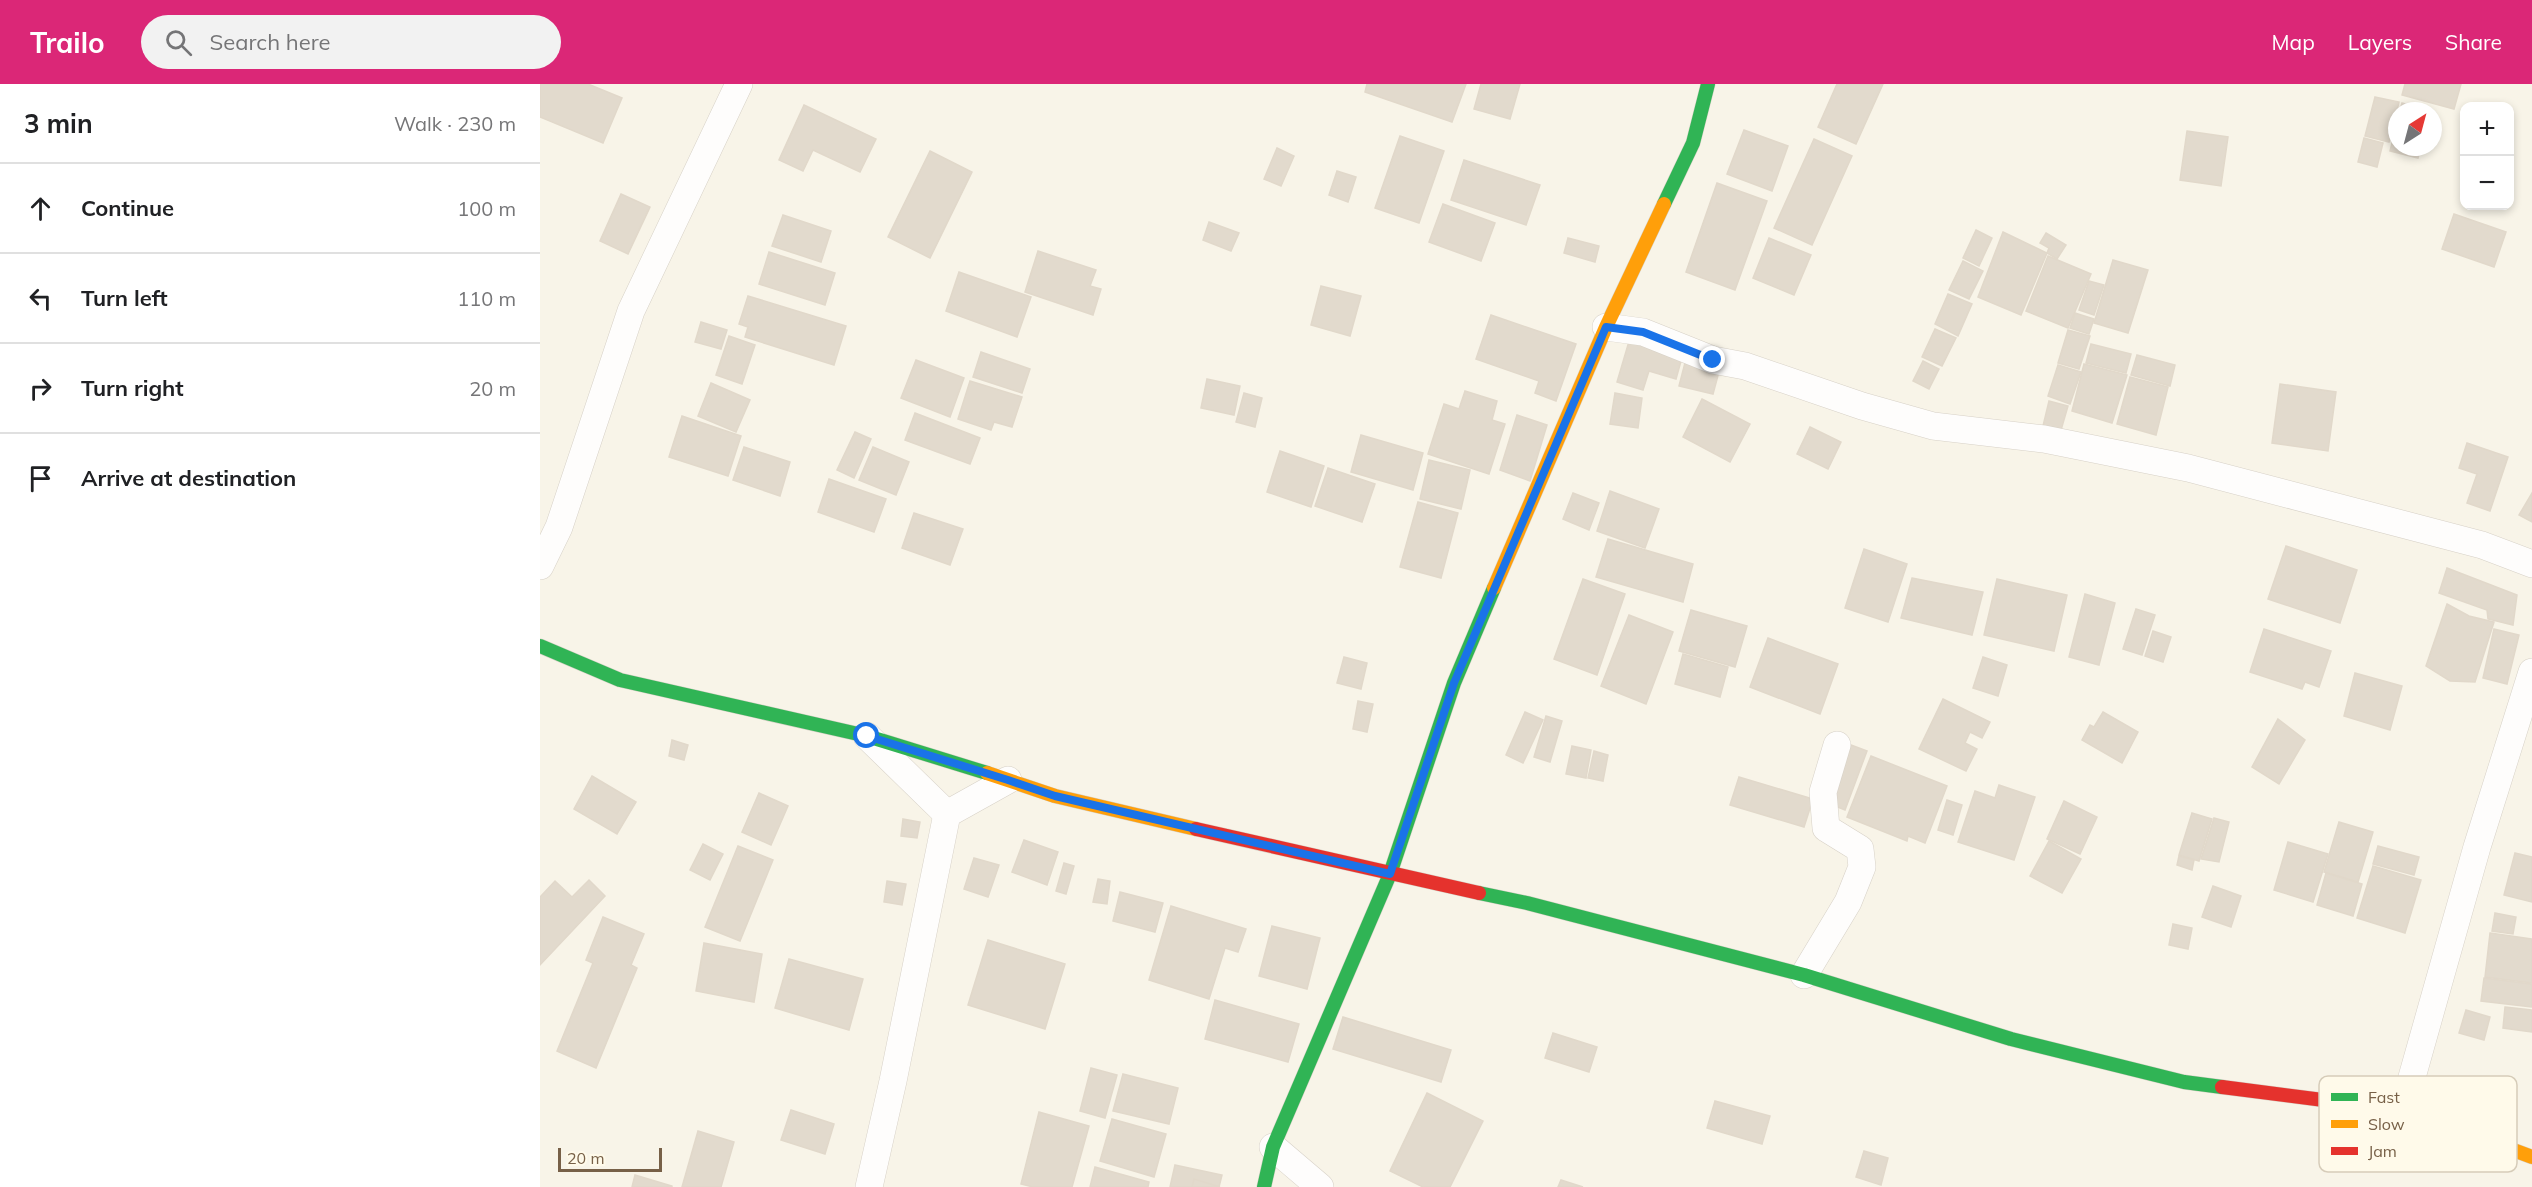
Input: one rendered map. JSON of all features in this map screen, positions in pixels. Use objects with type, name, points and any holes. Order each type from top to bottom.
[{"type":"street","points":[[540,566],[559,527],[631,311],[739,84]]},
{"type":"street","points":[[1264,1187],[1274,1147],[1390,874],[1454,683],[1606,327],[1693,143],[1708,84]]},
{"type":"street","points":[[1606,327],[1643,332],[1713,360],[1744,366],[1852,403],[1933,426],[2044,438],[2188,468],[2482,545],[2532,564]]},
{"type":"street","points":[[540,646],[620,680],[867,736],[1055,796],[1390,874],[1527,903],[1804,975],[2011,1039],[2184,1082],[2319,1099]]},
{"type":"street","points":[[2412,1076],[2477,847],[2532,672]]},
{"type":"street","points":[[867,736],[947,813]]},
{"type":"street","points":[[1804,975],[1848,902],[1862,867],[1860,849],[1826,828],[1823,792],[1837,745]]},
{"type":"street","points":[[947,813],[1008,780]]},
{"type":"street","points":[[869,1187],[893,1081],[947,813]]},
{"type":"street","points":[[1274,1147],[1320,1187]]},
{"type":"street","points":[[2517,1151],[2532,1157]]},
{"type":"building","points":[[540,84],[588,84],[622,98],[603,143],[540,117]]},
{"type":"building","points":[[1367,84],[1466,84],[1452,122],[1365,92]]},
{"type":"building","points":[[1481,84],[1520,84],[1510,119],[1474,109]]},
{"type":"building","points":[[1837,84],[1883,84],[1856,144],[1818,127]]},
{"type":"building","points":[[2405,84],[2461,84],[2454,109],[2442,106],[2442,102],[2428,102],[2402,95]]},
{"type":"building","points":[[2375,97],[2399,102],[2388,102],[2388,142],[2365,136]]},
{"type":"building","points":[[804,105],[876,139],[860,172],[813,150],[803,171],[779,160]]},
{"type":"building","points":[[1744,130],[1788,146],[1772,191],[1727,174]]},
{"type":"building","points":[[2187,131],[2228,137],[2221,186],[2180,180]]},
{"type":"building","points":[[1400,136],[1444,151],[1419,223],[1375,208]]},
{"type":"building","points":[[2364,138],[2383,143],[2377,167],[2358,162]]},
{"type":"building","points":[[1814,139],[1852,156],[1812,245],[1774,228]]},
{"type":"building","points":[[1277,148],[1294,156],[1281,186],[1264,179]]},
{"type":"building","points":[[930,151],[972,172],[930,258],[888,237]]},
{"type":"building","points":[[1464,160],[1540,185],[1526,225],[1451,200]]},
{"type":"building","points":[[1337,171],[1356,177],[1348,202],[1329,195]]},
{"type":"building","points":[[1717,183],[1767,201],[1735,290],[1686,272]]},
{"type":"building","points":[[621,194],[650,207],[628,254],[600,241]]},
{"type":"building","points":[[1443,204],[1495,223],[1481,261],[1429,242]]},
{"type":"building","points":[[2454,214],[2506,232],[2494,267],[2442,249]]},
{"type":"building","points":[[783,215],[831,231],[821,262],[772,246]]},
{"type":"building","points":[[1209,222],[1239,233],[1231,251],[1203,240]]},
{"type":"building","points":[[1976,230],[1992,238],[1979,266],[1963,258]]},
{"type":"building","points":[[2003,232],[2047,253],[2021,315],[1978,297]]},
{"type":"building","points":[[2046,233],[2066,245],[2057,259],[2047,253],[2049,248],[2040,243]]},
{"type":"building","points":[[1568,238],[1599,246],[1595,262],[1564,253]]},
{"type":"building","points":[[1769,238],[1811,255],[1794,295],[1753,278]]},
{"type":"building","points":[[1038,251],[1096,270],[1090,286],[1101,289],[1093,315],[1025,292]]},
{"type":"building","points":[[769,252],[835,273],[825,305],[759,284]]},
{"type":"building","points":[[2048,256],[2091,274],[2068,328],[2026,311]]},
{"type":"building","points":[[2113,260],[2148,270],[2128,333],[2094,323]]},
{"type":"building","points":[[1963,261],[1983,271],[1969,299],[1949,290]]},
{"type":"building","points":[[959,272],[1031,297],[1017,337],[946,311]]},
{"type":"building","points":[[2089,281],[2104,285],[2094,315],[2079,310]]},
{"type":"building","points":[[1321,286],[1361,296],[1350,336],[1311,325]]},
{"type":"building","points":[[1948,294],[1972,304],[1958,336],[1935,324]]},
{"type":"building","points":[[748,296],[846,326],[834,365],[745,337],[748,327],[739,324]]},
{"type":"building","points":[[2075,313],[2094,319],[2089,334],[2070,328]]},
{"type":"building","points":[[1491,315],[1576,344],[1556,401],[1535,393],[1539,381],[1476,359]]},
{"type":"building","points":[[701,322],[727,330],[721,349],[695,342]]},
{"type":"building","points":[[1935,329],[1956,338],[1942,366],[1922,357]]},
{"type":"building","points":[[2068,330],[2090,336],[2079,369],[2058,363]]},
{"type":"building","points":[[729,336],[755,345],[742,384],[716,375]]},
{"type":"building","points":[[1630,338],[1683,354],[1676,379],[1649,371],[1643,390],[1617,382]]},
{"type":"building","points":[[2091,344],[2131,354],[2126,373],[2086,363]]},
{"type":"building","points":[[981,352],[1030,369],[1022,393],[973,377]]},
{"type":"building","points":[[2137,355],[2175,365],[2170,386],[2131,375]]},
{"type":"building","points":[[1686,359],[1720,368],[1713,394],[1679,386]]},
{"type":"building","points":[[916,360],[964,378],[950,417],[901,398]]},
{"type":"building","points":[[1923,361],[1939,369],[1929,389],[1913,381]]},
{"type":"building","points":[[2084,364],[2127,375],[2112,423],[2072,411]]},
{"type":"building","points":[[2058,365],[2081,372],[2070,404],[2048,396]]},
{"type":"building","points":[[2130,377],[2168,387],[2156,435],[2117,424]]},
{"type":"building","points":[[1207,379],[1240,386],[1234,415],[1201,408]]},
{"type":"building","points":[[970,381],[1022,397],[1012,427],[994,422],[991,430],[958,419]]},
{"type":"building","points":[[711,383],[750,400],[736,432],[698,416]]},
{"type":"building","points":[[2280,384],[2336,392],[2328,451],[2272,443]]},
{"type":"building","points":[[1465,391],[1497,401],[1492,420],[1505,424],[1489,474],[1428,454],[1444,404],[1459,409]]},
{"type":"building","points":[[1244,393],[1262,398],[1255,427],[1236,422]]},
{"type":"building","points":[[1615,393],[1642,398],[1638,428],[1610,424]]},
{"type":"building","points":[[1702,399],[1750,424],[1730,462],[1683,437]]},
{"type":"building","points":[[2049,401],[2068,406],[2061,430],[2043,426]]},
{"type":"building","points":[[915,413],[980,438],[970,464],[905,440]]},
{"type":"building","points":[[1517,415],[1547,425],[1530,481],[1500,470]]},
{"type":"building","points":[[682,416],[741,436],[728,476],[669,457]]},
{"type":"building","points":[[1810,427],[1841,442],[1828,469],[1797,454]]},
{"type":"building","points":[[855,432],[871,439],[854,478],[837,470]]},
{"type":"building","points":[[1361,435],[1423,453],[1413,490],[1351,472]]},
{"type":"building","points":[[2467,443],[2508,457],[2490,511],[2467,503],[2477,474],[2459,468]]},
{"type":"building","points":[[744,447],[790,462],[780,496],[733,480]]},
{"type":"building","points":[[873,447],[909,462],[896,495],[859,480]]},
{"type":"building","points":[[1280,451],[1324,466],[1311,507],[1267,492]]},
{"type":"building","points":[[1429,460],[1470,470],[1461,509],[1420,499]]},
{"type":"building","points":[[1328,468],[1375,484],[1362,522],[1315,506]]},
{"type":"building","points":[[829,479],[886,499],[874,532],[818,512]]},
{"type":"building","points":[[1610,491],[1659,509],[1645,548],[1597,531]]},
{"type":"building","points":[[1573,493],[1599,503],[1589,530],[1563,519]]},
{"type":"building","points":[[2532,493],[2532,522],[2519,515]]},
{"type":"building","points":[[1418,502],[1458,513],[1441,578],[1400,567]]},
{"type":"building","points":[[914,513],[963,529],[950,565],[902,548]]},
{"type":"building","points":[[1608,539],[1693,564],[1683,602],[1596,577]]},
{"type":"building","points":[[2286,546],[2357,570],[2340,623],[2268,599]]},
{"type":"building","points":[[1864,549],[1907,564],[1888,622],[1845,608]]},
{"type":"building","points":[[2447,568],[2517,595],[2513,625],[2488,619],[2487,610],[2439,593]]},
{"type":"building","points":[[1912,578],[1983,592],[1972,635],[1901,618]]},
{"type":"building","points":[[1583,579],[1625,594],[1597,675],[1554,659]]},
{"type":"building","points":[[1997,579],[2067,595],[2054,651],[1984,635]]},
{"type":"building","points":[[2085,594],[2115,603],[2099,665],[2069,657]]},
{"type":"building","points":[[2447,604],[2469,616],[2494,622],[2475,682],[2450,681],[2426,666]]},
{"type":"building","points":[[2136,609],[2155,615],[2142,655],[2123,649]]},
{"type":"building","points":[[1691,610],[1747,626],[1735,667],[1679,651]]},
{"type":"building","points":[[1629,615],[1673,632],[1646,704],[1601,686]]},
{"type":"building","points":[[2264,629],[2331,651],[2319,687],[2305,682],[2302,689],[2250,672]]},
{"type":"building","points":[[2494,629],[2519,635],[2507,684],[2483,678]]},
{"type":"building","points":[[2153,631],[2171,637],[2163,662],[2145,656]]},
{"type":"building","points":[[1768,638],[1838,664],[1820,714],[1750,687]]},
{"type":"building","points":[[1683,654],[1728,667],[1720,697],[1675,684]]},
{"type":"building","points":[[1344,657],[1367,663],[1361,689],[1337,683]]},
{"type":"building","points":[[1983,657],[2007,665],[1998,696],[1973,688]]},
{"type":"building","points":[[2355,673],[2402,686],[2390,730],[2344,716]]},
{"type":"building","points":[[1943,699],[1990,722],[1982,738],[1970,732],[1965,743],[1977,749],[1966,771],[1919,749]]},
{"type":"building","points":[[1358,701],[1373,704],[1367,732],[1353,729]]},
{"type":"building","points":[[1525,712],[1543,720],[1523,763],[1506,755]]},
{"type":"building","points":[[2103,712],[2138,732],[2122,763],[2082,740],[2090,725],[2094,727]]},
{"type":"building","points":[[1546,716],[1562,721],[1550,762],[1534,757]]},
{"type":"building","points":[[2278,719],[2305,740],[2279,784],[2252,767]]},
{"type":"building","points":[[672,740],[688,745],[684,760],[669,756]]},
{"type":"building","points":[[1851,745],[1867,751],[1845,810],[1828,803]]},
{"type":"building","points":[[1572,746],[1591,750],[1586,778],[1566,774]]},
{"type":"building","points":[[1594,751],[1608,755],[1603,781],[1588,778]]},
{"type":"building","points":[[1871,756],[1947,786],[1925,843],[1908,836],[1907,841],[1847,817]]},
{"type":"building","points":[[592,776],[636,802],[617,834],[574,809]]},
{"type":"building","points":[[1739,777],[1813,799],[1804,827],[1730,805]]},
{"type":"building","points":[[1999,785],[2035,797],[2014,860],[1958,842],[1975,791],[1995,798]]},
{"type":"building","points":[[759,793],[788,806],[771,845],[742,832]]},
{"type":"building","points":[[1947,800],[1962,805],[1953,835],[1938,830]]},
{"type":"building","points":[[2064,801],[2097,817],[2080,854],[2047,839]]},
{"type":"building","points":[[2192,813],[2212,819],[2199,861],[2179,855]]},
{"type":"building","points":[[2214,818],[2229,822],[2219,862],[2201,859]]},
{"type":"building","points":[[903,819],[920,822],[917,838],[901,836]]},
{"type":"building","points":[[2339,822],[2373,832],[2358,882],[2324,872]]},
{"type":"building","points":[[1024,840],[1058,852],[1047,885],[1012,872]]},
{"type":"building","points":[[2049,841],[2081,859],[2062,893],[2030,876]]},
{"type":"building","points":[[2288,842],[2328,854],[2313,902],[2274,890]]},
{"type":"building","points":[[703,844],[723,854],[710,880],[690,870]]},
{"type":"building","points":[[738,846],[773,860],[740,941],[705,927]]},
{"type":"building","points":[[2378,846],[2419,857],[2414,875],[2373,864]]},
{"type":"building","points":[[2515,853],[2532,857],[2532,902],[2504,895]]},
{"type":"building","points":[[2179,856],[2194,860],[2192,870],[2177,865]]},
{"type":"building","points":[[974,858],[999,865],[988,897],[964,889]]},
{"type":"building","points":[[1064,863],[1074,866],[1066,894],[1056,891]]},
{"type":"building","points":[[2373,866],[2421,880],[2405,933],[2357,918]]},
{"type":"building","points":[[2326,873],[2362,884],[2353,916],[2317,905]]},
{"type":"building","points":[[1098,879],[1110,881],[1107,904],[1093,902]]},
{"type":"building","points":[[589,880],[605,896],[540,965],[540,897],[555,881],[572,897]]},
{"type":"building","points":[[887,881],[906,884],[902,905],[884,902]]},
{"type":"building","points":[[2213,886],[2241,896],[2231,927],[2202,917]]},
{"type":"building","points":[[1120,892],[1163,903],[1155,932],[1113,921]]},
{"type":"building","points":[[1171,906],[1246,929],[1238,952],[1225,948],[1209,999],[1149,980]]},
{"type":"building","points":[[2495,913],[2516,917],[2513,934],[2492,931]]},
{"type":"building","points":[[603,917],[644,934],[631,965],[637,968],[596,1068],[557,1051],[593,963],[586,960]]},
{"type":"building","points":[[2173,924],[2192,928],[2188,949],[2169,945]]},
{"type":"building","points":[[1272,926],[1320,938],[1307,989],[1259,976]]},
{"type":"building","points":[[2490,933],[2532,939],[2532,983],[2485,977]]},
{"type":"building","points":[[988,940],[1065,964],[1045,1029],[968,1005]]},
{"type":"building","points":[[704,943],[762,954],[754,1002],[696,991]]},
{"type":"building","points":[[789,959],[863,979],[849,1030],[775,1008]]},
{"type":"building","points":[[2484,978],[2532,984],[2532,1007],[2481,1001]]},
{"type":"building","points":[[1215,1000],[1299,1024],[1288,1062],[1205,1039]]},
{"type":"building","points":[[2505,1007],[2532,1010],[2532,1032],[2503,1028]]},
{"type":"building","points":[[2466,1010],[2490,1017],[2484,1040],[2459,1033]]},
{"type":"building","points":[[1343,1017],[1451,1050],[1441,1082],[1333,1049]]},
{"type":"building","points":[[1553,1033],[1597,1047],[1589,1072],[1545,1058]]},
{"type":"building","points":[[1091,1068],[1117,1075],[1105,1118],[1080,1111]]},
{"type":"building","points":[[1123,1074],[1178,1088],[1169,1124],[1113,1111]]},
{"type":"building","points":[[1427,1093],[1483,1121],[1450,1187],[1423,1187],[1390,1171]]},
{"type":"building","points":[[1715,1101],[1770,1116],[1762,1144],[1707,1128]]},
{"type":"building","points":[[791,1110],[834,1124],[825,1154],[781,1140]]},
{"type":"building","points":[[1039,1112],[1089,1126],[1072,1187],[1033,1187],[1021,1184]]},
{"type":"building","points":[[1112,1119],[1166,1134],[1154,1177],[1100,1161]]},
{"type":"building","points":[[698,1131],[734,1142],[721,1187],[682,1187]]},
{"type":"building","points":[[1864,1151],[1888,1158],[1881,1185],[1856,1177]]},
{"type":"building","points":[[1175,1165],[1222,1175],[1219,1187],[1170,1187]]},
{"type":"building","points":[[1095,1167],[1149,1182],[1148,1187],[1090,1187]]},
{"type":"building","points":[[635,1175],[672,1186],[672,1187],[632,1187]]},
{"type":"building","points":[[1194,1179],[1220,1187],[1192,1187]]},
{"type":"building","points":[[1561,1180],[1583,1187],[1558,1187]]},
{"type":"traffic: fast","points":[[1664,204],[1693,143],[1708,84]]},
{"type":"traffic: fast","points":[[1264,1187],[1273,1147],[1390,874],[1454,683],[1494,588]]},
{"type":"traffic: fast","points":[[540,646],[620,680],[867,736],[987,773]]},
{"type":"traffic: fast","points":[[1479,893],[1527,903],[1804,975],[2011,1039],[2184,1082],[2222,1087]]},
{"type":"traffic: slow","points":[[1494,588],[1606,327],[1664,204]]},
{"type":"traffic: slow","points":[[987,773],[1055,796],[1196,829]]},
{"type":"traffic: slow","points":[[2517,1151],[2532,1157]]},
{"type":"traffic: jam","points":[[1196,829],[1479,893]]},
{"type":"traffic: jam","points":[[2222,1087],[2319,1099]]},
{"type":"route","points":[[867,736],[1055,796],[1390,874],[1454,683],[1606,327],[1643,332],[1713,360]]}]
